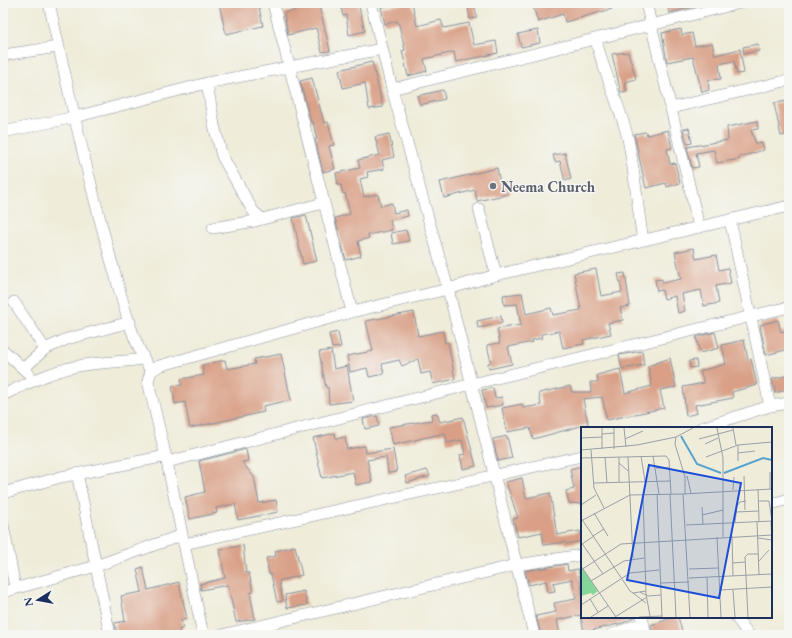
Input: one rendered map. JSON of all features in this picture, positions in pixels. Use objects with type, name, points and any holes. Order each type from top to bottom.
[{"type":"street","points":[[49,3],[97,210],[130,322],[143,359],[150,371],[148,381],[167,459],[202,635]]},
{"type":"street","points":[[273,3],[352,312]]},
{"type":"street","points":[[371,3],[392,89],[448,289],[496,476],[516,565],[534,635]]},
{"type":"street","points":[[646,3],[699,227]]},
{"type":"street","points":[[392,89],[596,40],[740,3]]},
{"type":"street","points":[[596,40],[603,66],[612,88],[628,139],[643,240]]},
{"type":"street","points":[[3,55],[58,47]]},
{"type":"street","points":[[3,132],[75,117],[206,83],[290,66],[337,59],[382,49]]},
{"type":"street","points":[[671,108],[789,80]]},
{"type":"street","points":[[206,83],[222,156],[253,211],[262,219]]},
{"type":"street","points":[[213,228],[262,219],[323,203]]},
{"type":"street","points":[[150,371],[159,366],[352,312],[448,289],[496,275],[789,206]]},
{"type":"street","points":[[479,209],[496,275]]},
{"type":"street","points":[[730,220],[770,406]]},
{"type":"street","points":[[14,302],[45,349]]},
{"type":"street","points":[[3,493],[77,473],[167,459],[789,307]]},
{"type":"street","points":[[24,368],[45,349],[67,339],[130,322]]},
{"type":"street","points":[[3,350],[24,368],[33,380]]},
{"type":"street","points":[[3,395],[33,380],[84,365],[143,359]]},
{"type":"street","points":[[704,427],[770,406],[789,403]]},
{"type":"street","points":[[3,592],[96,566],[183,539],[496,476],[581,456]]},
{"type":"street","points":[[77,473],[110,635]]},
{"type":"street","points":[[772,504],[789,499]]},
{"type":"street","points":[[3,525],[15,588]]},
{"type":"street","points":[[222,635],[516,565],[581,556]]},
{"type":"street","points":[[737,618],[749,635]]},
{"type":"street","points":[[611,635],[642,620],[646,635]]},
{"type":"building","points":[[258,3],[263,26],[226,34],[219,4]]},
{"type":"building","points":[[340,3],[358,3],[365,31],[349,35],[346,15],[343,16]]},
{"type":"building","points":[[412,3],[417,26],[441,20],[444,28],[469,23],[474,45],[496,41],[498,53],[456,62],[454,52],[424,59],[427,71],[408,76],[402,51],[405,50],[399,25],[397,21],[385,24],[381,7]]},
{"type":"building","points":[[467,3],[474,3],[477,18],[470,19]]},
{"type":"building","points":[[532,3],[610,3],[612,9],[565,22],[563,14],[538,22]]},
{"type":"building","points":[[667,3],[702,3],[702,5],[669,13]]},
{"type":"building","points":[[319,5],[330,51],[322,52],[316,28],[288,35],[284,13]]},
{"type":"building","points":[[681,29],[682,35],[692,33],[695,46],[712,43],[715,55],[740,49],[744,73],[737,74],[734,61],[719,64],[721,79],[708,80],[709,90],[702,92],[693,57],[667,62],[662,33]]},
{"type":"building","points":[[538,30],[540,43],[521,47],[518,34]]},
{"type":"building","points":[[758,44],[759,51],[744,54],[743,47]]},
{"type":"building","points":[[628,52],[636,79],[625,82],[627,92],[621,93],[612,54]]},
{"type":"building","points":[[372,62],[383,107],[369,109],[365,83],[343,88],[339,70]]},
{"type":"building","points":[[312,78],[324,123],[328,122],[334,145],[329,146],[335,169],[323,172],[315,139],[317,139],[313,122],[311,122],[300,81]]},
{"type":"building","points":[[443,90],[445,99],[420,105],[417,96]]},
{"type":"building","points":[[788,101],[789,134],[781,136],[774,103]]},
{"type":"building","points":[[757,121],[758,129],[751,130],[756,144],[762,143],[764,150],[739,157],[740,159],[717,163],[714,150],[696,153],[699,167],[692,168],[687,147],[728,140],[727,127]]},
{"type":"building","points":[[689,128],[692,143],[687,144],[683,129]]},
{"type":"building","points":[[668,130],[672,148],[667,149],[670,164],[675,163],[680,183],[667,187],[666,183],[646,188],[634,134],[646,132],[647,135]]},
{"type":"building","points":[[389,134],[394,157],[382,160],[384,169],[367,172],[368,177],[360,179],[364,197],[378,194],[381,206],[392,203],[394,213],[407,210],[408,216],[390,220],[392,230],[368,235],[369,238],[358,241],[361,256],[346,260],[335,218],[350,214],[345,193],[343,194],[341,185],[338,185],[336,173],[360,168],[358,160],[380,155],[375,137]]},
{"type":"building","points":[[565,153],[571,179],[565,181],[560,161],[555,162],[553,155]]},
{"type":"building","name":"Neema Church","points":[[497,168],[500,183],[510,182],[512,189],[509,194],[477,201],[475,190],[444,198],[440,182]]},
{"type":"building","points":[[306,215],[317,261],[303,264],[293,218]]},
{"type":"building","points":[[406,230],[409,241],[393,244],[391,233]]},
{"type":"building","points":[[694,248],[696,259],[716,255],[719,270],[728,268],[731,283],[716,286],[719,303],[704,306],[701,290],[682,294],[685,311],[678,313],[675,296],[664,299],[662,290],[657,291],[655,280],[662,279],[662,283],[681,279],[675,252]]},
{"type":"building","points":[[596,269],[601,296],[622,292],[618,274],[625,273],[630,306],[620,308],[623,320],[608,323],[611,334],[583,340],[584,344],[563,348],[559,331],[541,334],[542,338],[532,340],[533,342],[508,347],[512,364],[489,369],[488,363],[491,362],[487,345],[500,343],[497,329],[521,325],[517,304],[504,305],[503,295],[522,293],[526,314],[551,308],[553,315],[581,310],[574,273]]},
{"type":"building","points":[[414,312],[418,336],[443,331],[445,343],[448,342],[455,379],[433,384],[430,372],[421,374],[418,359],[402,366],[399,360],[382,364],[384,374],[369,377],[367,368],[350,372],[347,356],[373,351],[366,321]]},
{"type":"building","points":[[501,316],[502,323],[478,328],[477,321]]},
{"type":"building","points":[[778,320],[781,332],[789,330],[789,349],[766,355],[760,325]]},
{"type":"building","points":[[338,332],[341,347],[332,348],[329,334]]},
{"type":"building","points":[[715,332],[719,348],[700,353],[696,337]]},
{"type":"building","points":[[744,340],[748,360],[751,359],[757,385],[732,392],[733,398],[695,405],[697,413],[686,416],[683,387],[704,383],[700,371],[726,364],[722,345]]},
{"type":"building","points":[[331,350],[334,369],[347,366],[353,401],[329,404],[328,387],[326,388],[319,352]]},
{"type":"building","points":[[642,351],[644,365],[622,369],[619,355]]},
{"type":"building","points":[[281,354],[291,400],[263,406],[264,412],[190,428],[185,402],[175,404],[172,386],[182,385],[181,379],[204,375],[202,365],[225,360],[227,369],[255,364],[254,359]]},
{"type":"building","points":[[670,358],[676,387],[660,390],[664,408],[607,420],[602,397],[583,399],[588,424],[533,439],[530,428],[507,432],[502,408],[522,404],[523,408],[541,405],[539,393],[570,386],[572,392],[591,392],[590,382],[598,382],[597,375],[620,369],[625,393],[652,386],[648,366]]},
{"type":"building","points":[[696,360],[697,367],[690,368],[689,361]]},
{"type":"building","points":[[789,375],[789,389],[775,393],[772,379]]},
{"type":"building","points":[[493,388],[495,398],[502,397],[503,405],[486,408],[482,390]]},
{"type":"building","points":[[437,413],[440,422],[463,417],[476,466],[463,469],[460,455],[465,454],[462,440],[447,443],[445,433],[393,445],[389,427],[432,420],[431,414]]},
{"type":"building","points":[[377,416],[379,426],[365,429],[363,419]]},
{"type":"building","points":[[335,433],[336,439],[345,437],[347,449],[365,446],[366,453],[393,449],[397,472],[388,473],[386,457],[367,460],[372,482],[356,485],[353,472],[322,478],[313,438]]},
{"type":"building","points":[[507,436],[512,458],[498,461],[493,439]]},
{"type":"building","points":[[246,449],[248,461],[242,462],[254,477],[259,503],[276,500],[278,512],[238,520],[235,504],[216,508],[217,513],[190,519],[185,497],[205,492],[199,461]]},
{"type":"building","points":[[581,466],[581,504],[569,503],[566,491],[574,489],[570,469]]},
{"type":"building","points":[[427,470],[430,476],[407,483],[405,476]]},
{"type":"building","points":[[522,478],[526,498],[550,493],[557,535],[580,531],[581,541],[566,544],[565,542],[544,545],[542,532],[518,537],[513,519],[518,518],[506,482]]},
{"type":"building","points":[[243,545],[246,573],[249,573],[253,592],[250,593],[255,619],[236,622],[228,585],[201,590],[200,584],[225,578],[220,550]]},
{"type":"building","points":[[295,546],[302,575],[279,581],[283,601],[277,602],[266,558],[276,556],[275,551]]},
{"type":"building","points":[[567,564],[568,571],[578,569],[581,585],[581,615],[557,620],[560,635],[541,635],[536,616],[556,612],[554,603],[576,599],[572,579],[553,583],[555,591],[548,592],[546,581],[529,585],[525,571]]},
{"type":"building","points":[[143,567],[148,590],[179,582],[187,619],[181,620],[183,628],[179,630],[180,635],[117,635],[115,623],[125,621],[121,596],[142,592],[137,569]]},
{"type":"building","points":[[304,591],[307,605],[287,608],[285,595]]},
{"type":"building","points":[[581,618],[633,618],[623,623],[584,632]]},
{"type":"building","points":[[671,618],[678,618],[683,635],[653,635],[651,625]]},
{"type":"place","name":"Neema Church","points":[[493,186]]}]
